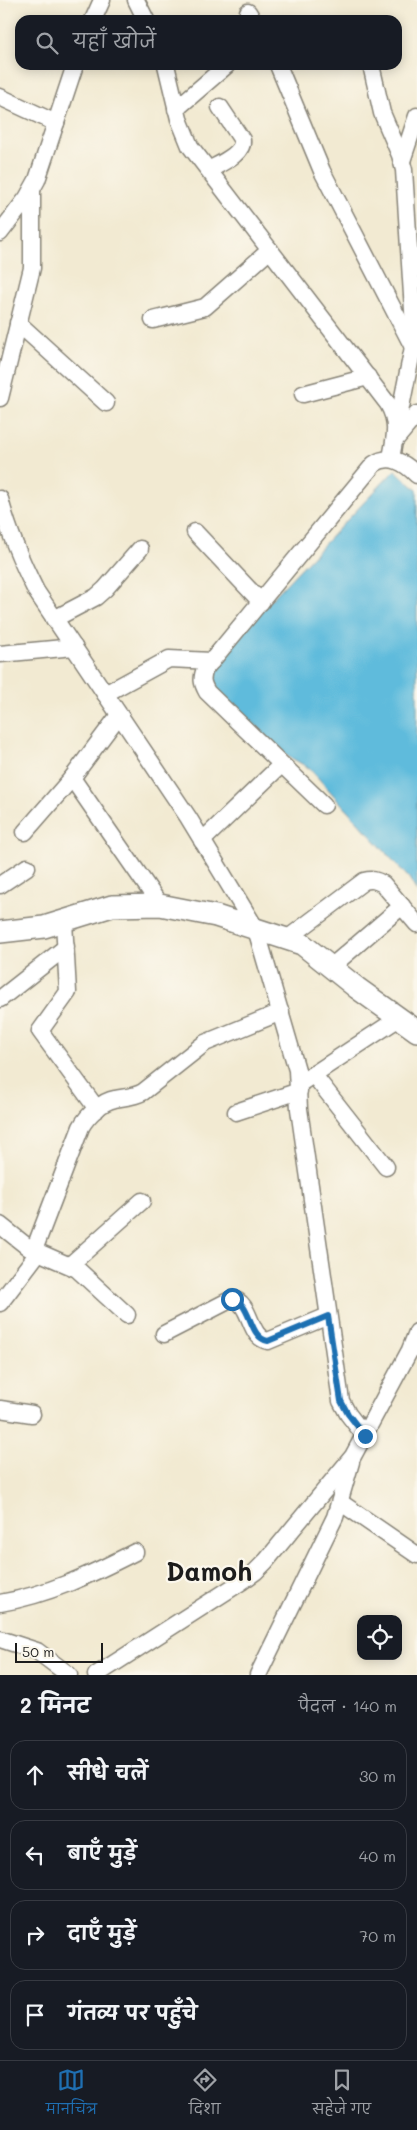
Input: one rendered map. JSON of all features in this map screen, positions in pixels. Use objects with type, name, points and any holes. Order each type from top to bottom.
[{"type":"main road","points":[[0,932],[44,927],[112,906],[160,905],[216,916],[302,944],[357,988],[417,1031]]},
{"type":"street","points":[[96,15],[102,0]]},
{"type":"street","points":[[136,0],[144,15]]},
{"type":"street","points":[[0,233],[32,190],[73,70]]},
{"type":"street","points":[[167,70],[176,109],[183,132],[190,146],[368,377],[394,415],[395,436]]},
{"type":"street","points":[[176,109],[221,70]]},
{"type":"street","points":[[280,70],[322,170],[415,342]]},
{"type":"street","points":[[372,70],[382,113],[402,162],[415,342],[391,458]]},
{"type":"street","points":[[0,98],[56,123]]},
{"type":"street","points":[[209,170],[239,151],[242,145],[242,140],[220,107]]},
{"type":"street","points":[[402,162],[417,116]]},
{"type":"street","points":[[0,398],[32,268],[32,190]]},
{"type":"street","points":[[154,320],[205,307],[270,250]]},
{"type":"street","points":[[18,322],[106,403]]},
{"type":"street","points":[[303,394],[368,377]]},
{"type":"street","points":[[395,436],[417,414]]},
{"type":"street","points":[[324,805],[207,692],[202,684],[202,677],[212,661],[374,464],[381,459],[391,458],[415,470]]},
{"type":"street","points":[[0,499],[5,518],[24,567],[54,619],[202,841],[256,929],[298,1070],[299,1109],[341,1401],[348,1414],[365,1436]]},
{"type":"street","points":[[195,532],[261,602]]},
{"type":"street","points":[[54,619],[100,593],[140,549]]},
{"type":"street","points":[[0,654],[74,647]]},
{"type":"street","points":[[105,694],[169,659],[212,661]]},
{"type":"street","points":[[25,832],[72,778],[119,715]]},
{"type":"street","points":[[202,841],[281,765]]},
{"type":"street","points":[[72,778],[160,905]]},
{"type":"street","points":[[2,880],[27,867]]},
{"type":"street","points":[[287,939],[364,881],[370,879],[384,884],[417,924]]},
{"type":"street","points":[[331,967],[402,906]]},
{"type":"street","points":[[64,922],[68,992],[40,1031],[97,1109]]},
{"type":"street","points":[[0,999],[66,947]]},
{"type":"street","points":[[0,1303],[36,1251],[81,1127],[88,1116],[111,1100],[132,1097],[143,1092],[213,1038],[281,1012]]},
{"type":"street","points":[[236,1112],[299,1087],[313,1074],[399,1018]]},
{"type":"street","points":[[313,1074],[386,1167]]},
{"type":"street","points":[[70,1265],[142,1201]]},
{"type":"street","points":[[0,1225],[36,1251],[77,1269],[127,1314]]},
{"type":"street","points":[[164,1334],[232,1299],[241,1302],[258,1336],[264,1341],[328,1316]]},
{"type":"street","points":[[96,1675],[255,1572],[353,1456],[410,1350],[417,1332]]},
{"type":"street","points":[[0,1409],[32,1414]]},
{"type":"street","points":[[258,1675],[335,1517],[353,1456]]},
{"type":"street","points":[[340,1502],[417,1555]]},
{"type":"street","points":[[0,1603],[36,1595],[83,1577],[134,1552]]},
{"type":"street","points":[[0,1639],[37,1651],[69,1675]]},
{"type":"water","points":[[395,470],[417,490],[417,892],[409,878],[309,768],[281,752],[205,681],[221,652]]},
{"type":"district","name":"Damoh","points":[[209,1571]]},
{"type":"route","points":[[232,1299],[241,1302],[258,1336],[264,1341],[328,1316],[341,1401],[348,1414],[365,1436]]}]
